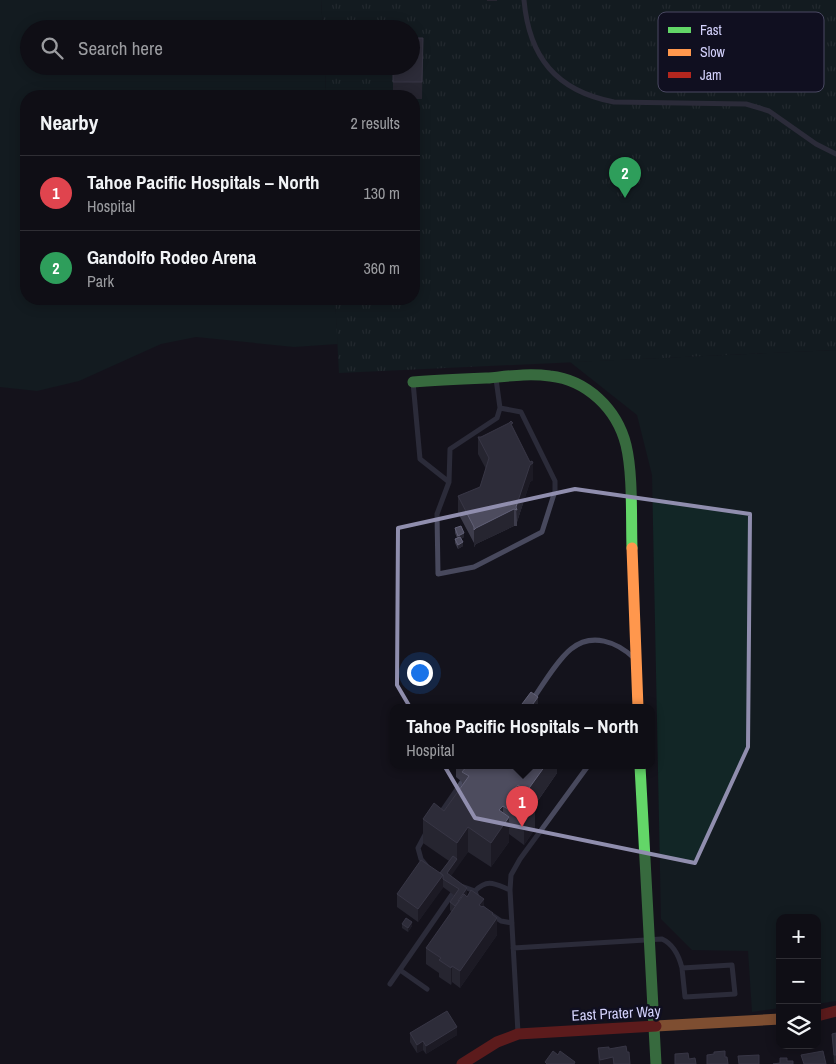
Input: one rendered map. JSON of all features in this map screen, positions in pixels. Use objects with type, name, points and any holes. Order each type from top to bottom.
[{"type":"street","points":[[413,382],[543,375],[572,382],[598,397],[607,407],[618,423],[625,441],[629,473],[638,704]]},
{"type":"street","points":[[640,769],[656,1064]]},
{"type":"street","points":[[821,1015],[836,1011]]},
{"type":"street","name":"East Prater Way","points":[[462,1064],[497,1042],[518,1034],[776,1019]]},
{"type":"lane","points":[[524,0],[526,19],[531,35],[544,63],[559,80],[578,92],[614,102],[746,104],[768,111],[816,144],[836,154]]},
{"type":"lane","points":[[496,377],[500,408],[496,418],[450,449],[449,482],[437,514],[438,574],[474,567],[542,532],[555,491],[555,481],[521,412],[500,408]]},
{"type":"lane","points":[[413,382],[420,459],[449,482]]},
{"type":"lane","points":[[531,704],[559,663],[578,644],[599,639],[612,642],[625,649],[636,660]]},
{"type":"lane","points":[[518,1034],[510,890],[511,875],[520,859],[586,769]]},
{"type":"lane","points":[[436,819],[462,782]]},
{"type":"lane","points":[[431,827],[418,848],[421,859],[432,869]]},
{"type":"lane","points":[[475,892],[482,885],[492,882],[510,890]]},
{"type":"lane","points":[[390,984],[458,885],[475,892],[479,904],[485,910],[501,921],[512,923]]},
{"type":"lane","points":[[513,948],[662,939],[668,942],[680,959],[685,997],[735,994],[732,965],[682,968]]},
{"type":"lane","points":[[400,970],[427,989]]},
{"type":"highlighted area","points":[[575,489],[750,514],[748,747],[695,863],[475,818],[397,685],[398,528]]},
{"type":"green space","points":[[0,0],[321,0],[322,20],[20,20],[20,75],[325,75],[326,90],[20,90],[20,305],[335,305],[338,344],[294,347],[196,337],[161,344],[79,381],[37,391],[0,387]]},
{"type":"green space","points":[[321,0],[836,0],[836,350],[339,373],[335,305],[420,305],[420,90],[326,90],[325,75],[420,75],[420,20],[322,20]]},
{"type":"green space","points":[[836,350],[836,1001],[821,1003],[821,914],[776,914],[776,1009],[752,1012],[748,951],[692,950],[661,919],[652,475],[637,415],[570,362]]},
{"type":"building","points":[[420,38],[423,38],[422,82],[393,82],[393,75],[420,75]]},
{"type":"building","points":[[511,421],[530,462],[532,461],[533,463],[530,465],[516,507],[517,510],[514,509],[474,530],[458,496],[480,487],[489,458],[478,437]]},
{"type":"building","points":[[461,526],[464,533],[458,536],[455,528]]},
{"type":"building","points":[[460,537],[463,542],[458,545],[455,539]]},
{"type":"building","points":[[531,692],[538,697],[533,704],[522,704]]},
{"type":"building","points":[[464,769],[543,769],[527,791],[518,785],[514,790],[535,805],[524,820],[503,806],[499,810],[509,817],[491,843],[468,827],[457,843],[423,819],[434,803],[444,811],[469,776],[462,772]]},
{"type":"building","points":[[453,856],[457,859],[447,873],[467,888],[455,906],[450,902],[459,889],[443,879],[443,875],[440,873]]},
{"type":"building","points":[[421,860],[443,875],[418,909],[397,894]]},
{"type":"building","points":[[471,890],[484,899],[479,905],[493,913],[497,918],[460,971],[452,966],[451,968],[439,960],[441,958],[426,948],[464,894],[467,897]]},
{"type":"building","points":[[406,918],[412,922],[408,928],[402,924]]},
{"type":"building","points":[[447,1011],[457,1027],[426,1046],[423,1041],[417,1045],[410,1033]]},
{"type":"building","points":[[836,1033],[836,1055],[834,1055],[832,1034]]},
{"type":"building","points":[[626,1046],[627,1052],[629,1052],[630,1064],[614,1064],[613,1057],[600,1060],[598,1048],[609,1047],[609,1049]]},
{"type":"building","points":[[553,1051],[558,1055],[560,1051],[575,1062],[574,1064],[547,1064],[545,1062]]},
{"type":"building","points":[[725,1051],[728,1064],[707,1064],[707,1055]]},
{"type":"building","points":[[823,1051],[826,1064],[804,1064],[801,1055]]},
{"type":"building","points":[[688,1053],[689,1059],[695,1058],[696,1064],[675,1064],[675,1054]]},
{"type":"building","points":[[759,1055],[759,1064],[739,1064],[738,1056]]},
{"type":"building","points":[[780,1058],[787,1058],[787,1061],[793,1061],[793,1064],[773,1064],[780,1063]]},
{"type":"traffic: fast","points":[[413,382],[519,375],[550,376],[576,383],[599,398],[616,420],[626,445],[631,482],[632,548]]},
{"type":"traffic: fast","points":[[640,769],[656,1064]]},
{"type":"traffic: slow","points":[[632,548],[638,704]]},
{"type":"traffic: slow","points":[[656,1026],[776,1019]]},
{"type":"traffic: jam","points":[[821,1015],[836,1011]]},
{"type":"traffic: jam","points":[[462,1064],[497,1042],[518,1034],[656,1026]]},
{"type":"place","name":"Gandolfo Rodeo Arena","points":[[625,198]]},
{"type":"place","name":"Tahoe Pacific Hospitals – North","points":[[522,827]]}]
